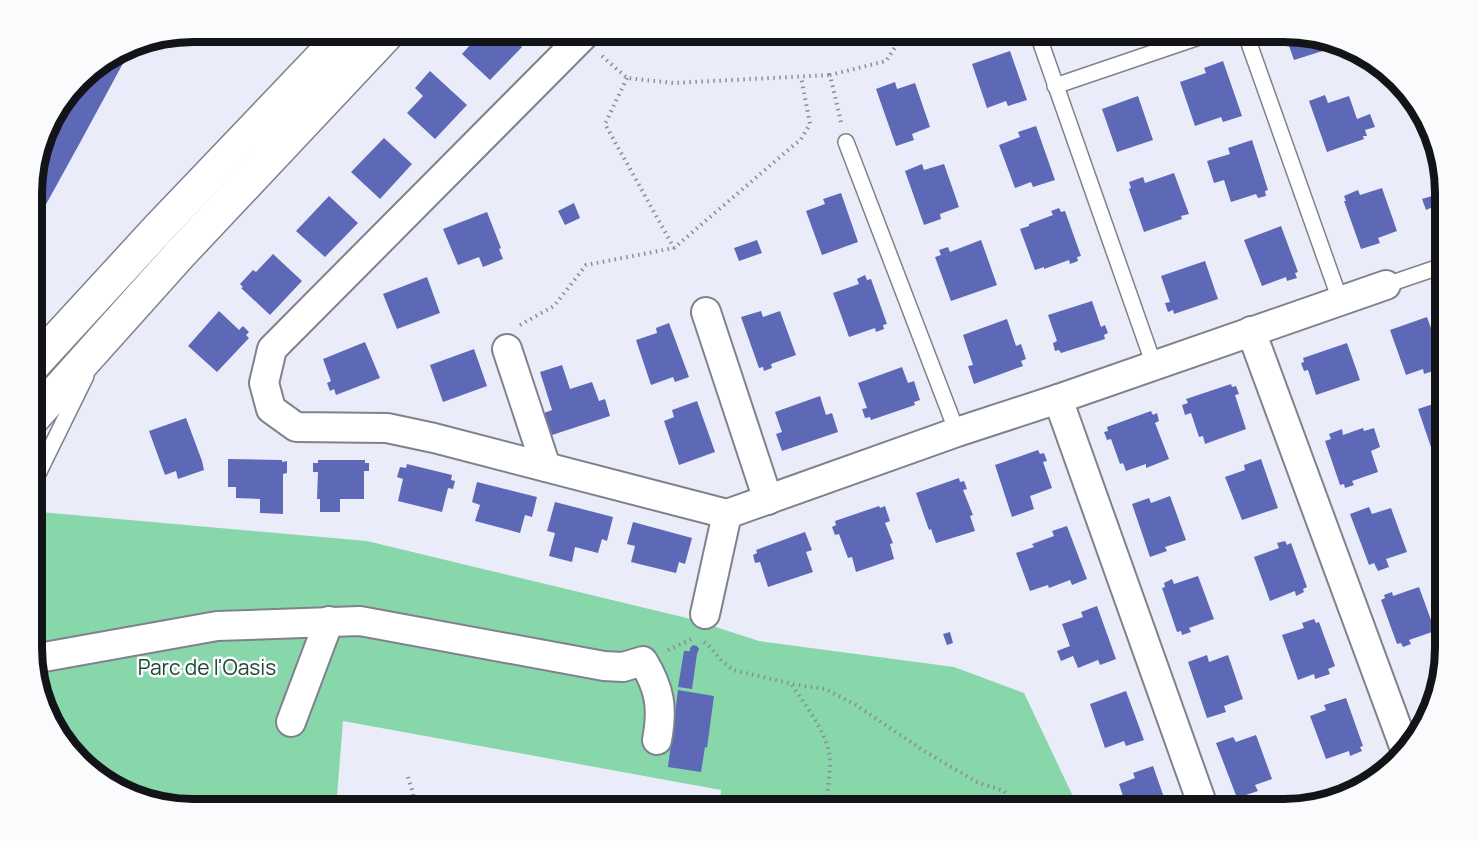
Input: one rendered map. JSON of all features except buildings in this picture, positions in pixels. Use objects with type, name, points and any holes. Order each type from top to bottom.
[{"type":"main road","points":[[42,355],[158,229],[336,42]]},
{"type":"main road","points":[[42,408],[180,254],[380,42]]},
{"type":"street","points":[[577,42],[272,349],[264,383],[271,409],[296,427],[387,428],[435,438],[727,514],[957,432],[1386,285]]},
{"type":"street","points":[[706,312],[768,500]]},
{"type":"street","points":[[1251,331],[1402,742]]},
{"type":"street","points":[[507,349],[546,467]]},
{"type":"street","points":[[1058,399],[1200,799]]},
{"type":"street","points":[[705,614],[727,514]]},
{"type":"street","points":[[291,722],[328,621]]},
{"type":"street","points":[[42,657],[217,626],[360,621],[604,666],[623,667],[643,662],[651,674],[660,704],[657,740]]},
{"type":"lane","points":[[1040,42],[1155,365]]},
{"type":"lane","points":[[1055,86],[1185,42]]},
{"type":"lane","points":[[1249,42],[1340,300]]},
{"type":"lane","points":[[846,142],[957,432]]},
{"type":"lane","points":[[1386,285],[1435,268]]},
{"type":"lane","points":[[42,466],[105,336]]},
{"type":"path","points":[[591,42],[627,78],[673,83],[830,75],[886,61],[898,42]]},
{"type":"path","points":[[830,75],[846,142]]},
{"type":"path","points":[[507,349],[509,335],[519,326],[554,306],[586,265],[674,248],[801,139],[810,124],[801,77]]},
{"type":"path","points":[[627,78],[605,124],[674,248]]},
{"type":"path","points":[[643,662],[690,639],[699,639],[733,670],[825,689],[856,705],[924,751],[977,782],[1004,791],[1011,799]]},
{"type":"path","points":[[792,684],[808,708],[829,752],[826,799]]},
{"type":"path","points":[[408,777],[413,799]]},
{"type":"green space","name":"Parc de l'Oasis","points":[[42,512],[367,541],[691,619],[759,641],[954,667],[1024,693],[1074,799],[720,799],[721,790],[343,721],[337,799],[174,798],[135,787],[101,768],[86,755],[68,732],[50,696],[45,677],[42,648]]}]
